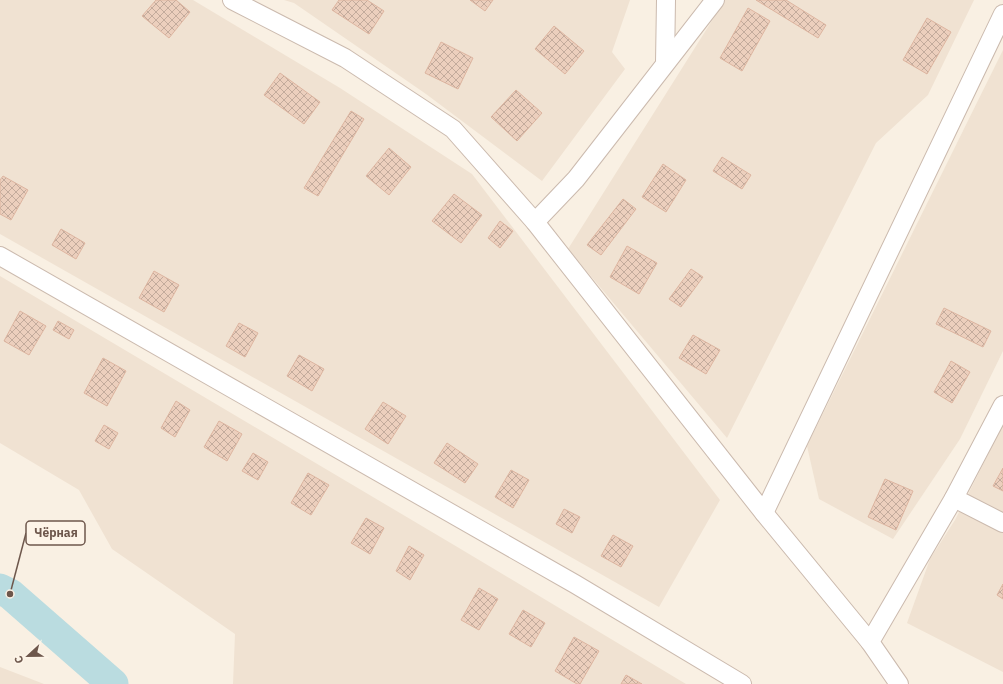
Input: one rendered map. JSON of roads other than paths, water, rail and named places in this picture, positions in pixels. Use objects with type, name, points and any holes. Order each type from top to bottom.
[{"type":"street","points":[[232,0],[345,58],[453,129],[535,222],[764,513],[870,642],[899,684]]},
{"type":"street","points":[[665,63],[666,0]]},
{"type":"street","points":[[535,222],[576,179],[715,0]]},
{"type":"street","points":[[764,513],[1003,14]]},
{"type":"street","points":[[0,256],[568,580],[742,684]]},
{"type":"street","points":[[870,642],[954,498],[1003,405]]},
{"type":"street","points":[[954,498],[1003,524]]},
{"type":"waterway","points":[[0,589],[10,594],[113,684]]},
{"type":"place","name":"Чёрная","points":[[10,594]]}]
